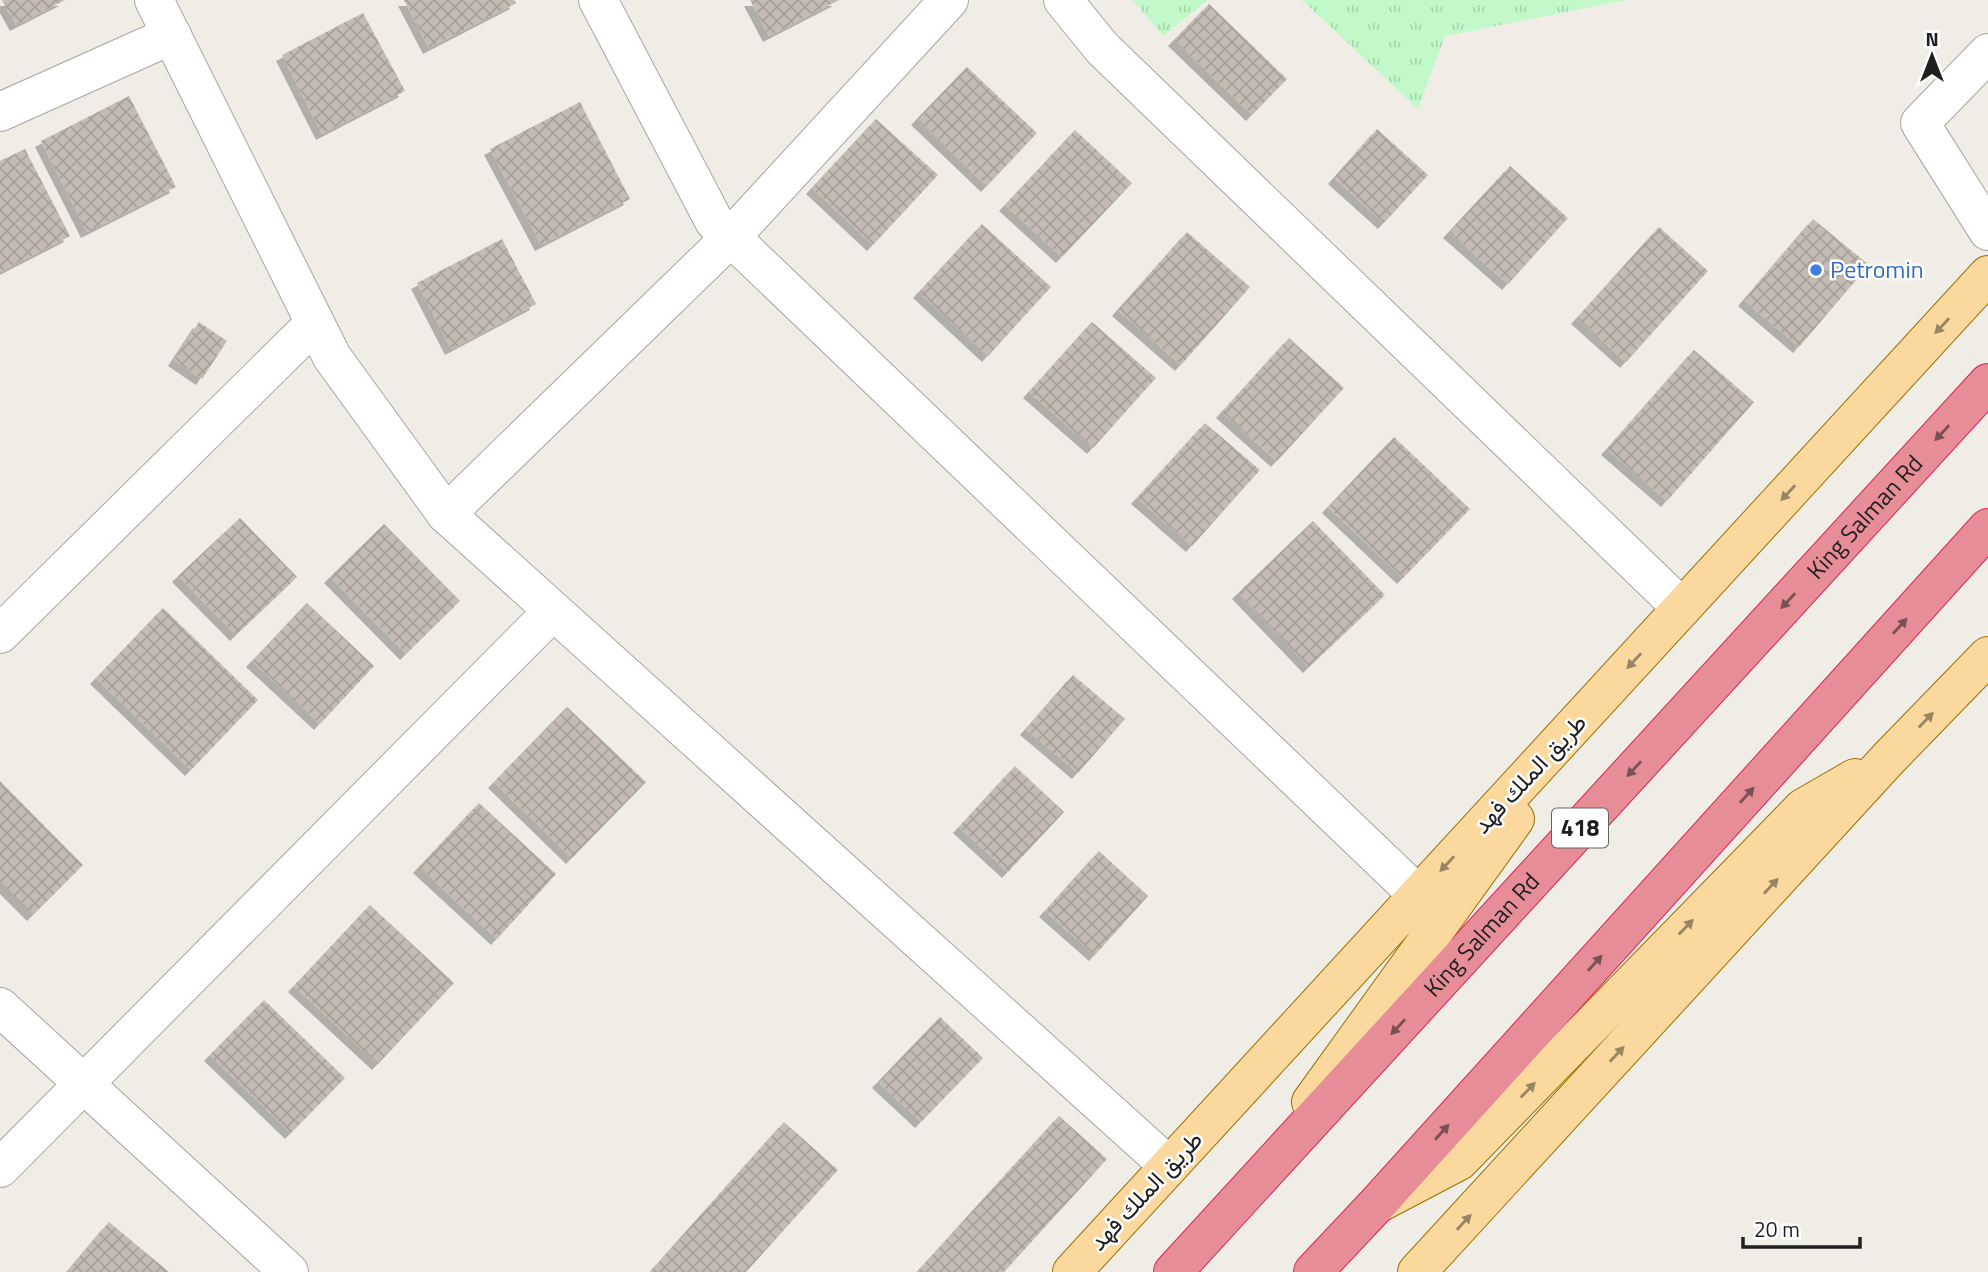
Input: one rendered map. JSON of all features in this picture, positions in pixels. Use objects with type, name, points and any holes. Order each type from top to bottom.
[{"type":"highway","name":"King Salman Rd","points":[[1172,1272],[1988,383]]},
{"type":"highway","points":[[1312,1272],[1377,1204],[1988,528]]},
{"type":"main road","name":"طريق الملك فهد","points":[[1072,1272],[1988,275]]},
{"type":"main road","points":[[1418,1272],[1889,758],[1988,656]]},
{"type":"main road","points":[[1240,1198],[1509,830],[1562,738]]},
{"type":"main road","points":[[1377,1204],[1459,1161],[1803,808],[1889,758]]},
{"type":"street","points":[[154,0],[332,357],[446,514],[1169,1166]]},
{"type":"street","points":[[597,0],[714,220],[1418,895]]},
{"type":"street","points":[[446,514],[731,237],[949,0]]},
{"type":"street","points":[[1063,0],[1102,48],[1682,608]]},
{"type":"street","points":[[0,112],[172,35]]},
{"type":"street","points":[[1988,53],[1920,124],[1988,231]]},
{"type":"street","points":[[0,634],[315,323]]},
{"type":"street","points":[[0,1168],[553,611]]},
{"type":"street","points":[[0,1007],[289,1272]]},
{"type":"green space","points":[[1133,0],[1208,0],[1163,36]]},
{"type":"green space","points":[[1302,0],[1627,0],[1445,36],[1418,109]]},
{"type":"building","points":[[2,0],[65,0],[16,25]]},
{"type":"building","points":[[404,0],[514,0],[516,3],[429,48]]},
{"type":"building","points":[[750,0],[839,0],[769,36]]},
{"type":"building","points":[[1209,4],[1287,79],[1252,115],[1174,40]]},
{"type":"building","points":[[363,13],[405,91],[322,134],[282,55]]},
{"type":"building","points":[[967,67],[1037,133],[987,186],[917,119]]},
{"type":"building","points":[[129,96],[176,187],[87,232],[41,141]]},
{"type":"building","points":[[580,102],[630,199],[541,245],[490,149]]},
{"type":"building","points":[[876,119],[938,175],[873,245],[812,188]]},
{"type":"building","points":[[1377,129],[1428,175],[1384,223],[1334,178]]},
{"type":"building","points":[[1075,130],[1132,183],[1062,257],[1005,205]]},
{"type":"building","points":[[25,149],[70,236],[0,272],[0,161]]},
{"type":"building","points":[[1510,166],[1568,218],[1508,284],[1449,232]]},
{"type":"building","points":[[1813,219],[1869,265],[1799,347],[1744,300]]},
{"type":"building","points":[[982,224],[1051,287],[988,356],[919,292]]},
{"type":"building","points":[[1659,227],[1708,271],[1626,362],[1577,318]]},
{"type":"building","points":[[1187,232],[1250,287],[1181,365],[1118,310]]},
{"type":"building","points":[[502,239],[536,304],[451,349],[417,283]]},
{"type":"building","points":[[199,322],[227,341],[202,379],[174,360]]},
{"type":"building","points":[[1092,322],[1156,378],[1093,448],[1029,392]]},
{"type":"building","points":[[1289,338],[1344,388],[1277,461],[1222,412]]},
{"type":"building","points":[[1694,350],[1754,402],[1667,501],[1607,449]]},
{"type":"building","points":[[1205,423],[1260,470],[1192,546],[1137,498]]},
{"type":"building","points":[[1394,437],[1470,509],[1403,578],[1328,507]]},
{"type":"building","points":[[240,518],[297,577],[236,635],[178,576]]},
{"type":"building","points":[[1313,521],[1385,595],[1309,667],[1238,593]]},
{"type":"building","points":[[384,524],[460,601],[406,654],[330,577]]},
{"type":"building","points":[[307,603],[374,666],[320,724],[252,661]]},
{"type":"building","points":[[163,608],[258,700],[191,770],[96,678]]},
{"type":"building","points":[[1073,675],[1125,719],[1078,773],[1026,729]]},
{"type":"building","points":[[567,707],[646,782],[572,858],[494,782]]},
{"type":"building","points":[[1015,766],[1064,812],[1008,872],[959,827]]},
{"type":"building","points":[[0,781],[83,865],[33,915],[0,882]]},
{"type":"building","points":[[479,803],[556,874],[497,939],[419,867]]},
{"type":"building","points":[[1099,851],[1148,896],[1095,955],[1045,911]]},
{"type":"building","points":[[370,905],[454,983],[378,1064],[294,986]]},
{"type":"building","points":[[264,1000],[345,1078],[291,1133],[210,1055]]},
{"type":"building","points":[[940,1017],[983,1058],[921,1122],[878,1082]]},
{"type":"building","points":[[1059,1116],[1107,1159],[1004,1272],[917,1272]]},
{"type":"building","points":[[784,1122],[838,1170],[746,1272],[650,1272]]},
{"type":"building","points":[[109,1222],[169,1272],[67,1272]]},
{"type":"place","name":"Petromin","points":[[1816,270]]}]
